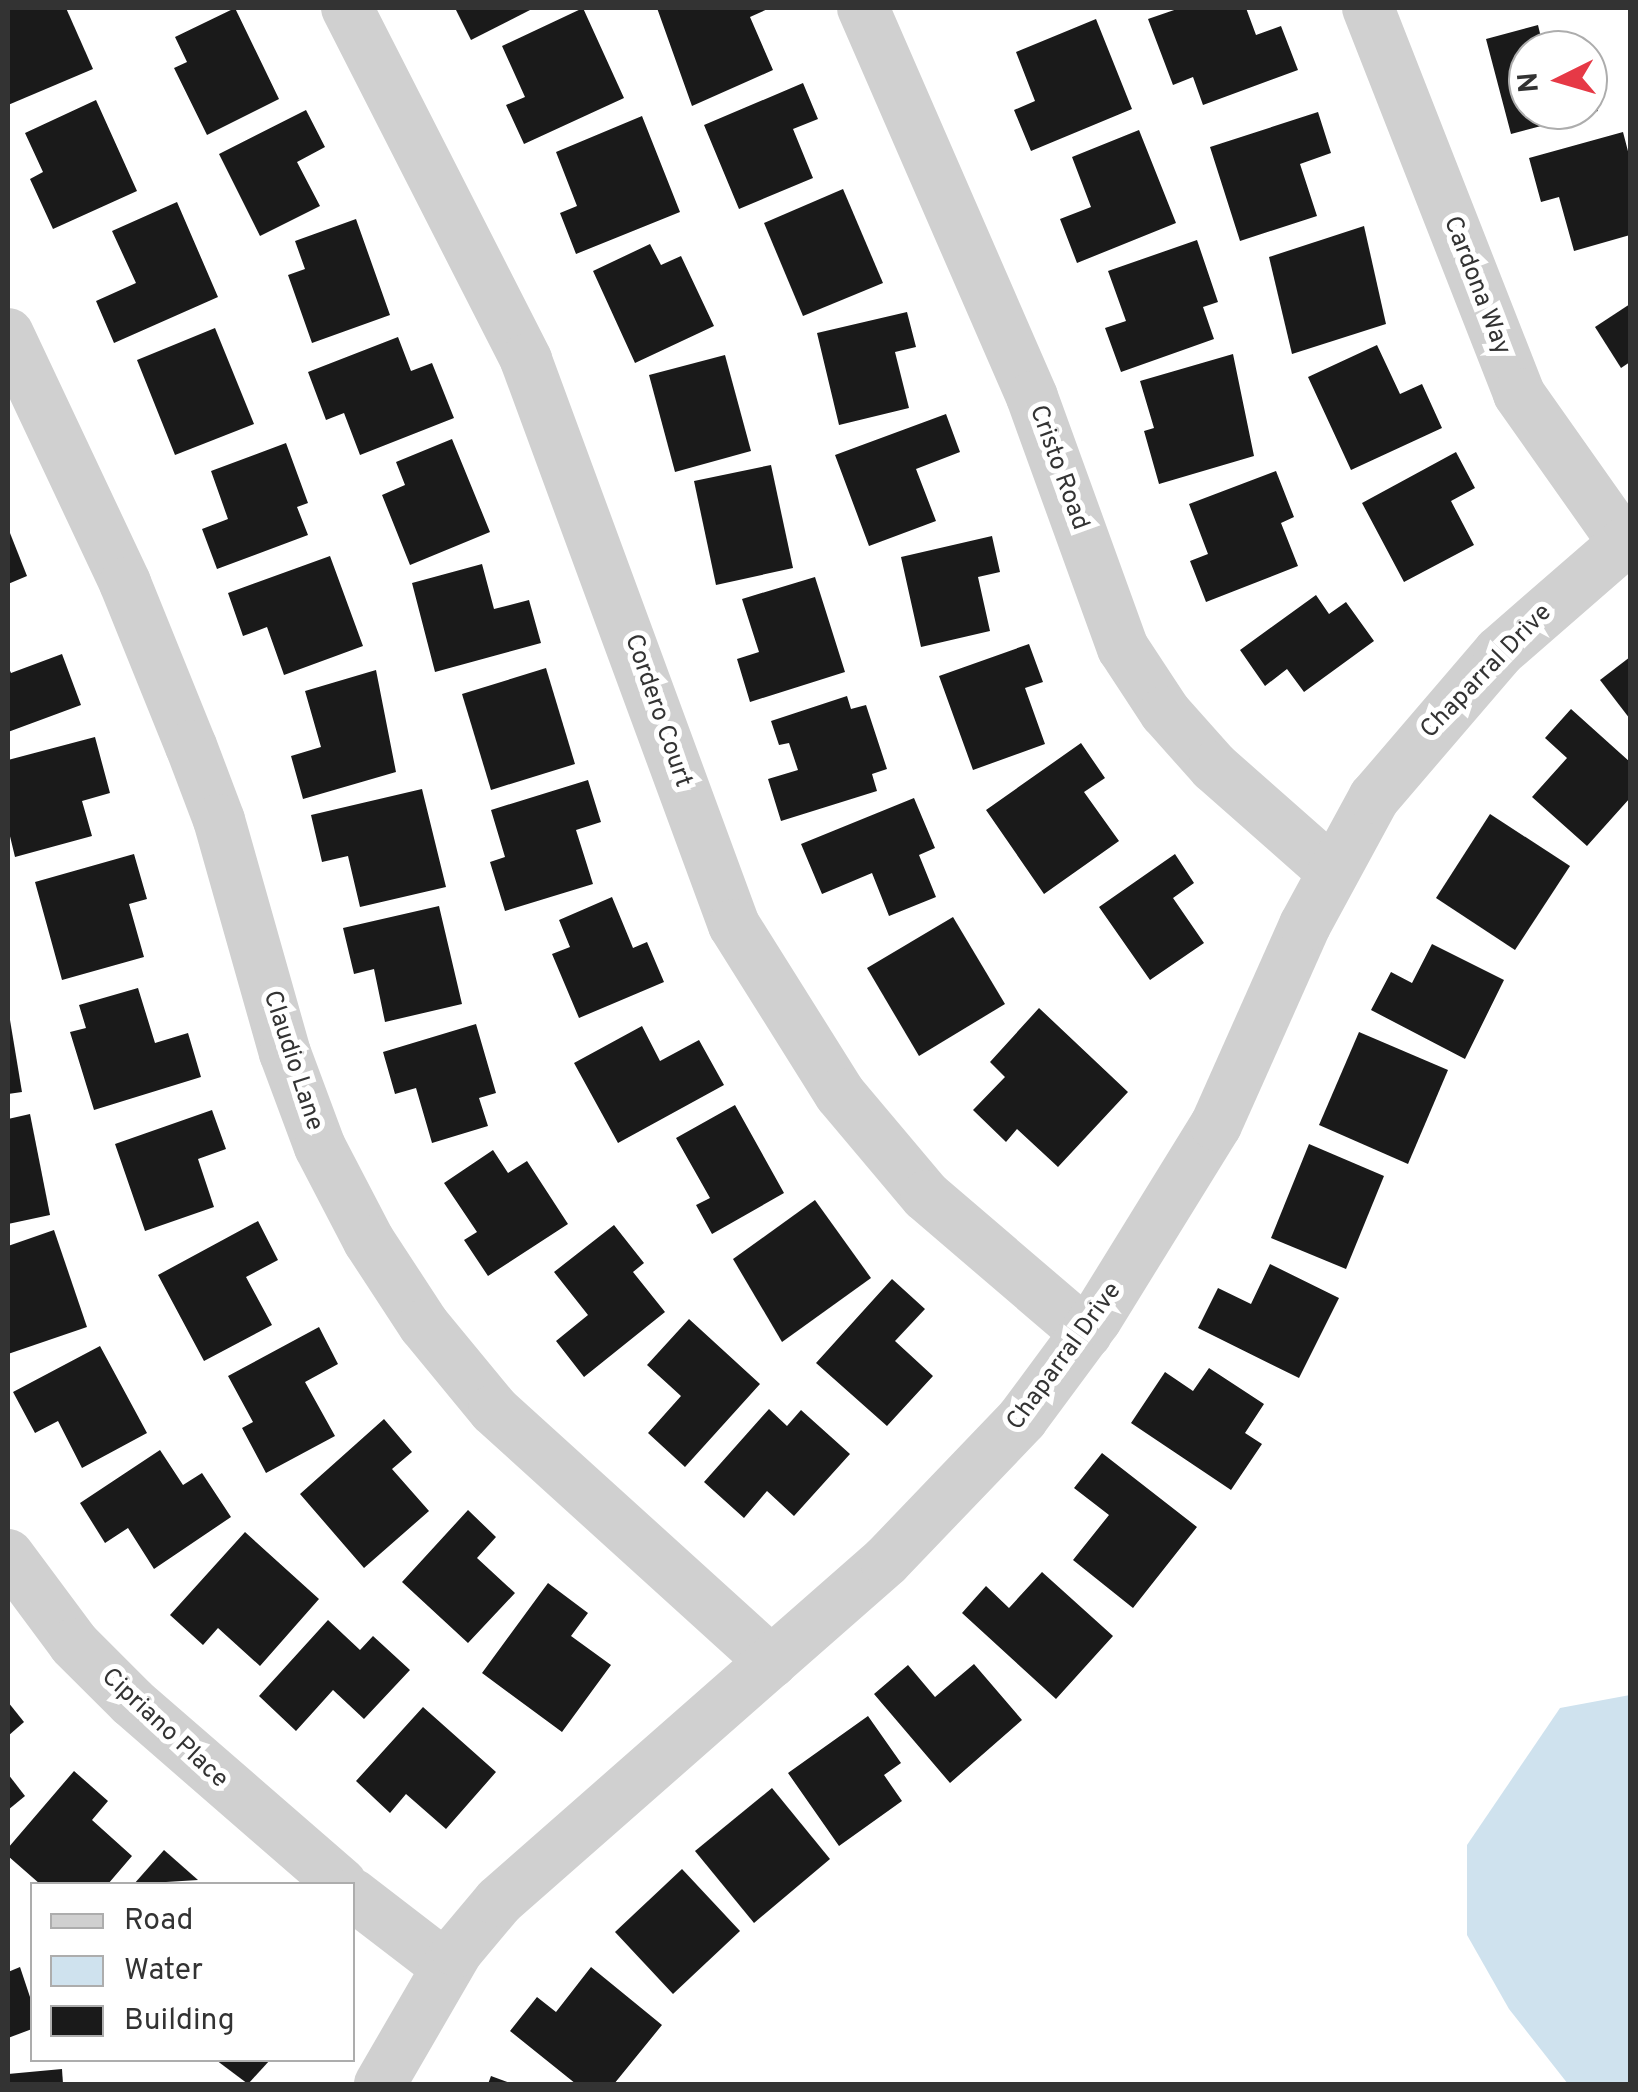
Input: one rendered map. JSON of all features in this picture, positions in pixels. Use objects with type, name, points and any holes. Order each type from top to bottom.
[{"type":"street","name":"Cordero Court","points":[[347,8],[526,360],[734,926],[840,1094],[926,1196],[1086,1333]]},
{"type":"street","name":"Cardona Way","points":[[1368,8],[1519,394],[1627,541]]},
{"type":"street","name":"Cristo Road","points":[[876,12],[1032,397],[1123,648],[1165,712],[1214,768],[1333,872]]},
{"type":"street","name":"Claudio Lane","points":[[8,334],[125,583],[191,746],[225,837],[285,1053],[320,1146],[369,1240],[424,1325],[494,1410],[772,1662]]},
{"type":"street","name":"Chaparral Drive","points":[[380,2084],[446,1968],[499,1901],[955,1496],[1086,1333],[1216,1125],[1333,872],[1374,798],[1434,722],[1499,652],[1627,541]]},
{"type":"street","name":"Cipriano Place","points":[[8,1556],[74,1644],[132,1702],[339,1882]]},
{"type":"street","points":[[355,1896],[446,1968]]},
{"type":"water","points":[[1630,1695],[1630,2084],[1568,2084],[1509,2009],[1467,1935],[1467,1845],[1560,1708]]},
{"type":"building","points":[[8,8],[66,8],[93,69],[8,105]]},
{"type":"building","points":[[235,8],[279,99],[207,135],[174,68],[187,62],[175,37]]},
{"type":"building","points":[[455,8],[534,8],[471,40]]},
{"type":"building","points":[[583,8],[624,98],[524,144],[506,105],[525,97],[502,46]]},
{"type":"building","points":[[657,8],[770,8],[750,17],[773,70],[692,106]]},
{"type":"building","points":[[1180,8],[1246,8],[1256,35],[1281,26],[1298,70],[1203,105],[1193,77],[1173,85],[1148,19]]},
{"type":"building","points":[[1096,19],[1132,109],[1031,151],[1014,110],[1035,101],[1016,52]]},
{"type":"building","points":[[1508,33],[1508,123],[1486,39]]},
{"type":"building","points":[[803,83],[818,119],[793,129],[813,178],[739,209],[704,125]]},
{"type":"building","points":[[96,100],[137,191],[53,229],[30,179],[43,172],[25,133]]},
{"type":"building","points":[[306,110],[325,147],[297,162],[320,206],[260,236],[219,154]]},
{"type":"building","points":[[1318,112],[1331,153],[1300,164],[1317,216],[1240,241],[1210,147]]},
{"type":"building","points":[[642,116],[680,212],[576,254],[560,213],[577,206],[556,152]]},
{"type":"building","points":[[1139,130],[1176,223],[1077,263],[1060,219],[1091,207],[1072,157]]},
{"type":"building","points":[[1623,132],[1630,159],[1630,235],[1574,251],[1559,197],[1541,202],[1529,158]]},
{"type":"building","points":[[843,189],[883,283],[803,316],[764,223]]},
{"type":"building","points":[[177,202],[218,297],[114,343],[96,301],[136,283],[112,231]]},
{"type":"building","points":[[356,219],[390,315],[312,343],[288,275],[305,269],[295,241]]},
{"type":"building","points":[[1364,226],[1386,324],[1292,354],[1269,257]]},
{"type":"building","points":[[1197,240],[1218,302],[1203,307],[1214,339],[1121,372],[1105,328],[1126,321],[1108,271]]},
{"type":"building","points":[[650,244],[661,265],[681,256],[714,326],[635,363],[593,271]]},
{"type":"building","points":[[1630,304],[1630,362],[1621,368],[1595,327]]},
{"type":"building","points":[[907,312],[916,347],[895,352],[909,408],[839,425],[817,333]]},
{"type":"building","points":[[215,328],[254,424],[175,455],[137,360]]},
{"type":"building","points":[[398,337],[411,371],[432,363],[454,418],[360,455],[344,413],[326,420],[308,372]]},
{"type":"building","points":[[1377,345],[1400,394],[1422,384],[1442,428],[1351,470],[1308,377]]},
{"type":"building","points":[[1233,354],[1254,456],[1159,484],[1144,431],[1154,428],[1140,381]]},
{"type":"building","points":[[725,355],[751,451],[675,472],[649,375]]},
{"type":"building","points":[[946,414],[960,452],[916,469],[936,521],[869,546],[835,455]]},
{"type":"building","points":[[452,439],[490,532],[410,565],[382,495],[405,485],[396,462]]},
{"type":"building","points":[[286,443],[308,503],[297,507],[308,535],[217,569],[202,529],[228,519],[211,471]]},
{"type":"building","points":[[1456,452],[1475,488],[1451,501],[1474,545],[1404,582],[1362,503]]},
{"type":"building","points":[[771,465],[793,568],[716,585],[694,481]]},
{"type":"building","points":[[1276,471],[1294,517],[1281,523],[1298,566],[1206,602],[1190,561],[1208,554],[1189,504]]},
{"type":"building","points":[[8,528],[27,576],[8,584]]},
{"type":"building","points":[[992,536],[1000,572],[978,577],[990,631],[921,647],[901,557]]},
{"type":"building","points":[[330,556],[363,646],[284,675],[267,627],[243,636],[228,593]]},
{"type":"building","points":[[482,564],[494,609],[529,600],[541,643],[435,672],[412,583]]},
{"type":"building","points":[[815,577],[845,672],[750,702],[737,659],[759,652],[742,599]]},
{"type":"building","points":[[1316,595],[1329,614],[1346,602],[1374,641],[1304,692],[1287,669],[1265,686],[1240,650]]},
{"type":"building","points":[[1029,644],[1043,682],[1025,688],[1045,744],[973,770],[939,676]]},
{"type":"building","points":[[62,654],[81,705],[8,732],[8,666],[11,673]]},
{"type":"building","points":[[1630,657],[1630,719],[1600,680]]},
{"type":"building","points":[[546,668],[575,764],[491,790],[462,694]]},
{"type":"building","points":[[376,670],[396,772],[303,799],[291,756],[321,747],[305,691]]},
{"type":"building","points":[[847,696],[851,709],[866,705],[887,769],[872,774],[877,791],[781,821],[768,779],[798,770],[789,743],[779,745],[771,721]]},
{"type":"building","points":[[1571,709],[1630,762],[1630,798],[1587,846],[1532,797],[1567,758],[1545,738]]},
{"type":"building","points":[[95,737],[110,793],[82,801],[92,836],[15,857],[8,828],[8,760]]},
{"type":"building","points":[[1081,743],[1105,778],[1084,792],[1119,841],[1044,894],[986,810]]},
{"type":"building","points":[[588,780],[601,822],[576,830],[593,884],[505,911],[490,862],[505,857],[491,810]]},
{"type":"building","points":[[422,789],[446,887],[360,907],[348,856],[322,862],[311,815]]},
{"type":"building","points":[[914,798],[935,848],[919,855],[936,897],[889,916],[872,873],[822,894],[801,844]]},
{"type":"building","points":[[1490,814],[1570,866],[1515,950],[1436,898]]},
{"type":"building","points":[[134,854],[147,899],[129,904],[144,957],[62,980],[35,882]]},
{"type":"building","points":[[1175,854],[1194,883],[1173,898],[1204,943],[1150,980],[1099,907]]},
{"type":"building","points":[[612,897],[633,948],[647,942],[664,982],[579,1018],[552,954],[570,947],[559,920]]},
{"type":"building","points":[[439,906],[462,1004],[385,1022],[374,969],[354,974],[343,928]]},
{"type":"building","points":[[953,917],[1005,1004],[919,1056],[867,968]]},
{"type":"building","points":[[1432,944],[1504,980],[1465,1059],[1371,1010],[1391,972],[1412,983]]},
{"type":"building","points":[[138,988],[155,1043],[188,1033],[201,1077],[94,1110],[70,1032],[86,1028],[79,1005]]},
{"type":"building","points":[[8,1008],[22,1092],[8,1094]]},
{"type":"building","points":[[1039,1008],[1128,1092],[1058,1167],[1017,1129],[1006,1142],[973,1110],[1005,1077],[990,1062]]},
{"type":"building","points":[[476,1024],[496,1093],[479,1098],[488,1126],[432,1143],[416,1088],[395,1094],[383,1052]]},
{"type":"building","points":[[642,1026],[660,1061],[699,1040],[724,1085],[618,1143],[574,1063]]},
{"type":"building","points":[[1359,1032],[1448,1070],[1408,1164],[1319,1125]]},
{"type":"building","points":[[735,1105],[784,1193],[712,1234],[696,1205],[710,1198],[676,1138]]},
{"type":"building","points":[[212,1110],[226,1149],[198,1159],[214,1207],[145,1231],[115,1144]]},
{"type":"building","points":[[30,1114],[50,1215],[8,1224],[8,1119]]},
{"type":"building","points":[[1309,1144],[1384,1176],[1346,1269],[1271,1238]]},
{"type":"building","points":[[493,1150],[508,1173],[527,1161],[568,1224],[488,1276],[464,1240],[477,1232],[444,1183]]},
{"type":"building","points":[[815,1200],[871,1278],[782,1342],[733,1259]]},
{"type":"building","points":[[258,1221],[278,1260],[246,1277],[272,1325],[204,1361],[158,1275]]},
{"type":"building","points":[[614,1225],[644,1263],[633,1272],[665,1312],[584,1377],[556,1341],[588,1315],[554,1272]]},
{"type":"building","points":[[54,1230],[87,1327],[8,1354],[8,1246]]},
{"type":"building","points":[[1270,1264],[1339,1298],[1299,1378],[1198,1328],[1218,1288],[1251,1304]]},
{"type":"building","points":[[892,1279],[925,1309],[895,1341],[933,1376],[887,1426],[816,1363]]},
{"type":"building","points":[[689,1319],[760,1384],[685,1467],[648,1433],[681,1396],[647,1365]]},
{"type":"building","points":[[319,1327],[338,1364],[305,1382],[335,1436],[266,1473],[242,1428],[253,1422],[228,1376]]},
{"type":"building","points":[[100,1346],[147,1433],[82,1468],[58,1421],[35,1433],[13,1392]]},
{"type":"building","points":[[1209,1368],[1264,1404],[1245,1433],[1262,1444],[1231,1490],[1131,1423],[1165,1372],[1193,1391]]},
{"type":"building","points":[[769,1409],[787,1426],[801,1410],[850,1454],[794,1516],[767,1491],[744,1518],[704,1482]]},
{"type":"building","points":[[384,1419],[412,1452],[392,1469],[429,1511],[364,1568],[300,1494]]},
{"type":"building","points":[[160,1450],[183,1485],[202,1473],[231,1517],[154,1569],[128,1528],[105,1543],[80,1503]]},
{"type":"building","points":[[1102,1453],[1197,1527],[1133,1608],[1073,1560],[1109,1515],[1074,1488]]},
{"type":"building","points":[[468,1510],[496,1537],[477,1558],[515,1593],[468,1643],[402,1582]]},
{"type":"building","points":[[245,1532],[319,1599],[260,1666],[218,1628],[203,1645],[170,1615]]},
{"type":"building","points":[[1042,1572],[1113,1636],[1056,1699],[962,1613],[986,1586],[1009,1608]]},
{"type":"building","points":[[548,1583],[588,1613],[571,1636],[611,1665],[562,1732],[482,1673]]},
{"type":"building","points":[[328,1620],[360,1650],[373,1636],[410,1670],[364,1719],[333,1690],[296,1731],[259,1696]]},
{"type":"building","points":[[974,1664],[1022,1720],[950,1783],[874,1694],[908,1665],[935,1697]]},
{"type":"building","points":[[8,1702],[24,1722],[8,1736]]},
{"type":"building","points":[[423,1707],[496,1772],[446,1829],[406,1794],[390,1813],[356,1781]]},
{"type":"building","points":[[868,1716],[901,1763],[884,1775],[902,1801],[839,1846],[788,1773]]},
{"type":"building","points":[[74,1771],[108,1801],[92,1820],[132,1856],[110,1882],[38,1882],[8,1856],[8,1848]]},
{"type":"building","points":[[8,1774],[25,1796],[8,1810]]},
{"type":"building","points":[[772,1788],[830,1859],[754,1923],[695,1851]]},
{"type":"building","points":[[164,1850],[198,1880],[166,1882],[136,1882]]},
{"type":"building","points":[[682,1869],[740,1931],[673,1994],[615,1932]]},
{"type":"building","points":[[20,1967],[30,1997],[30,2030],[8,2038],[8,1972]]},
{"type":"building","points":[[591,1967],[662,2025],[614,2084],[576,2084],[510,2031],[537,1997],[556,2012]]},
{"type":"building","points":[[219,2062],[268,2062],[248,2084]]},
{"type":"building","points":[[62,2069],[63,2084],[8,2084],[8,2074]]},
{"type":"building","points":[[491,2076],[513,2084],[488,2084]]}]
